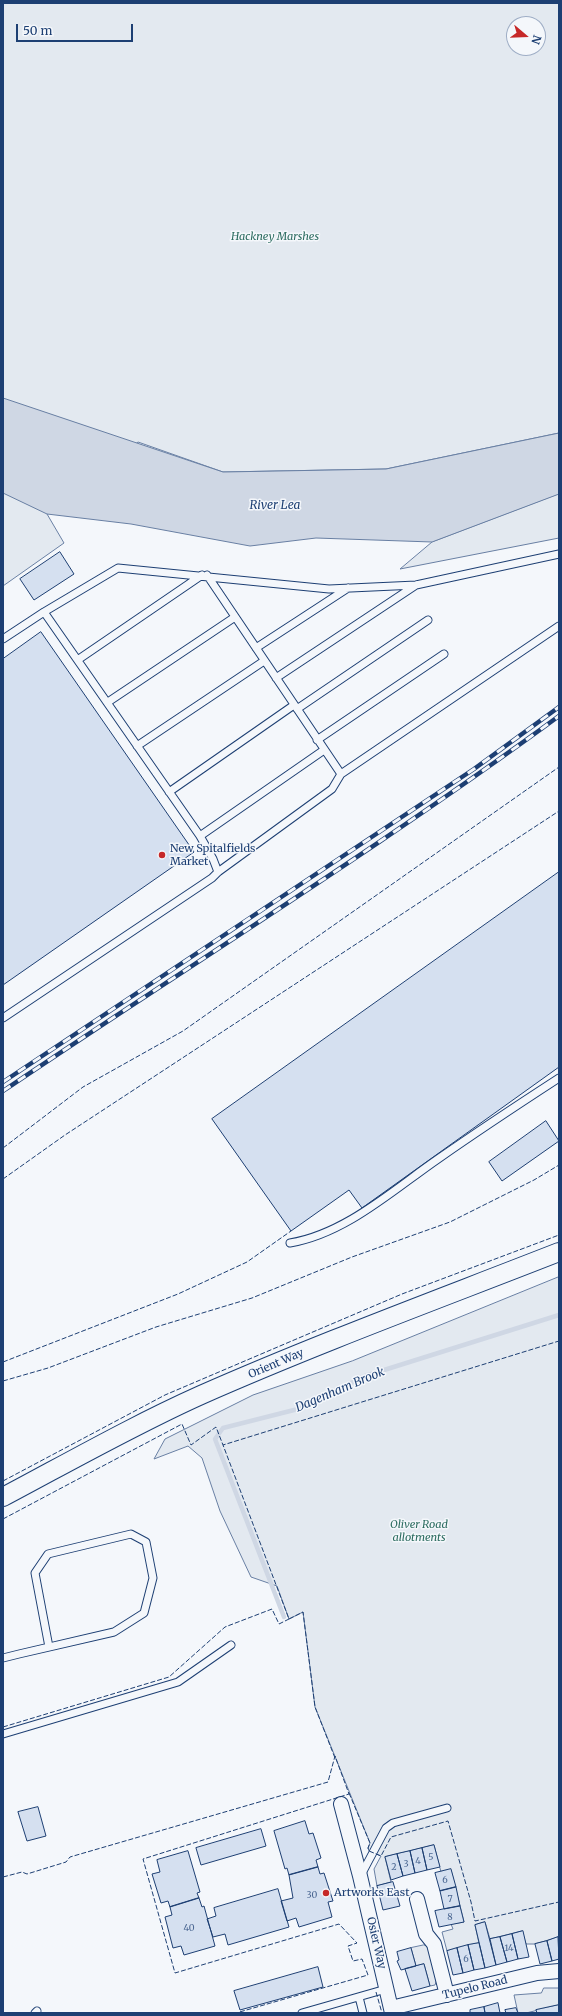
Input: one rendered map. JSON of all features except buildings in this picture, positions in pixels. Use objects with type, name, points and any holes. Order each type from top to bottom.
[{"type":"street","name":"Orient Way","points":[[3,1497],[109,1441],[201,1396],[358,1329],[559,1252]]},
{"type":"street","name":"Osier Way","points":[[340,1804],[360,1876],[392,2011]]},
{"type":"street","points":[[418,1900],[426,1934],[434,1944],[447,1995]]},
{"type":"street","name":"Tupelo Road","points":[[392,2011],[447,1995],[536,1973],[559,1971]]},
{"type":"lane","points":[[3,639],[44,612],[118,568],[205,575],[329,588],[348,588],[416,585],[559,554]]},
{"type":"lane","points":[[205,575],[235,617],[340,774]]},
{"type":"lane","points":[[79,659],[205,575]]},
{"type":"lane","points":[[276,678],[416,585]]},
{"type":"lane","points":[[256,648],[348,588]]},
{"type":"lane","points":[[44,612],[79,659],[200,836],[214,859],[218,872]]},
{"type":"lane","points":[[108,702],[235,617]]},
{"type":"lane","points":[[169,792],[428,620]]},
{"type":"lane","points":[[3,1018],[212,878],[218,872],[332,789],[340,774],[559,626]]},
{"type":"lane","points":[[318,740],[444,654]]},
{"type":"lane","points":[[138,746],[264,661]]},
{"type":"lane","points":[[200,836],[324,750]]},
{"type":"lane","points":[[290,1243],[313,1238],[344,1225],[471,1135],[559,1078]]},
{"type":"lane","points":[[3,1658],[114,1632],[144,1613],[154,1578],[146,1542],[131,1534],[48,1554],[35,1573],[49,1647]]},
{"type":"lane","points":[[3,1734],[178,1682],[231,1645]]},
{"type":"lane","points":[[360,1876],[386,1828],[393,1823],[447,1808]]},
{"type":"lane","points":[[302,2013],[386,1989]]},
{"type":"lane","points":[[359,1997],[363,2013]]},
{"type":"green space","name":"Hackney Marshes","points":[[3,3],[559,3],[559,433],[386,469],[223,472],[138,442],[47,514],[64,543],[3,586]]},
{"type":"green space","points":[[559,494],[559,538],[400,569],[432,542]]},
{"type":"green space","name":"Oliver Road allotments","points":[[559,1277],[559,1937],[535,1944],[526,1944],[522,1931],[490,1939],[485,1922],[475,1925],[479,1943],[447,1951],[442,1932],[453,1929],[451,1924],[464,1922],[451,1870],[441,1872],[434,1845],[385,1857],[391,1882],[377,1886],[374,1869],[381,1856],[369,1851],[368,1848],[370,1843],[315,1707],[303,1612],[289,1619],[277,1586],[251,1577],[220,1511],[202,1458],[188,1446],[154,1459],[165,1439],[253,1395],[352,1361]]},
{"type":"green space","points":[[424,1945],[428,1946],[438,1976],[435,1985],[430,1986],[424,1964],[416,1966],[411,1948]]},
{"type":"green space","points":[[544,1988],[559,1988],[559,2005],[526,2013],[518,2013],[514,1995],[541,1993]]},
{"type":"water","name":"River Lea","points":[[3,398],[223,472],[386,469],[559,433],[559,494],[432,542],[316,538],[250,546],[131,524],[47,514],[3,493]]},
{"type":"waterway","name":"Dagenham Brook","points":[[284,1617],[215,1439],[223,1428],[298,1409],[365,1376],[559,1315]]},
{"type":"railway","points":[[3,1082],[474,769],[559,707]]},
{"type":"railway","points":[[3,1091],[353,860],[491,765],[559,716]]},
{"type":"fence","points":[[3,1148],[83,1087],[183,1031],[559,767]]},
{"type":"fence","points":[[3,1179],[65,1135],[559,811]]},
{"type":"fence","points":[[3,1381],[48,1368],[156,1327],[252,1298],[352,1257],[450,1222],[534,1180],[559,1165]]},
{"type":"fence","points":[[3,1362],[178,1294],[247,1262],[291,1231]]},
{"type":"fence","points":[[3,1481],[165,1395],[402,1294],[559,1235]]},
{"type":"fence","points":[[335,1758],[315,1707],[303,1612],[289,1619],[223,1445],[559,1341]]},
{"type":"fence","points":[[3,1519],[182,1424],[191,1445],[216,1427],[223,1445]]},
{"type":"fence","points":[[3,1727],[169,1677],[225,1627],[272,1609],[279,1624],[289,1619],[289,1617]]},
{"type":"fence","points":[[3,1877],[22,1872],[27,1874],[66,1862],[70,1857],[328,1782],[335,1756],[349,1794],[143,1859],[175,1973],[339,1924],[357,1943],[348,1946],[353,1961],[362,1959],[368,1975],[236,2013]]},
{"type":"fence","points":[[349,1793],[370,1843],[368,1848],[369,1851],[381,1856],[391,1837],[448,1821],[475,1921],[559,1902]]},
{"type":"fence","points":[[376,1992],[382,2013]]},
{"type":"place","name":"New Spitalfields Market","points":[[162,855]]},
{"type":"place","name":"Artworks East","points":[[326,1893]]}]
